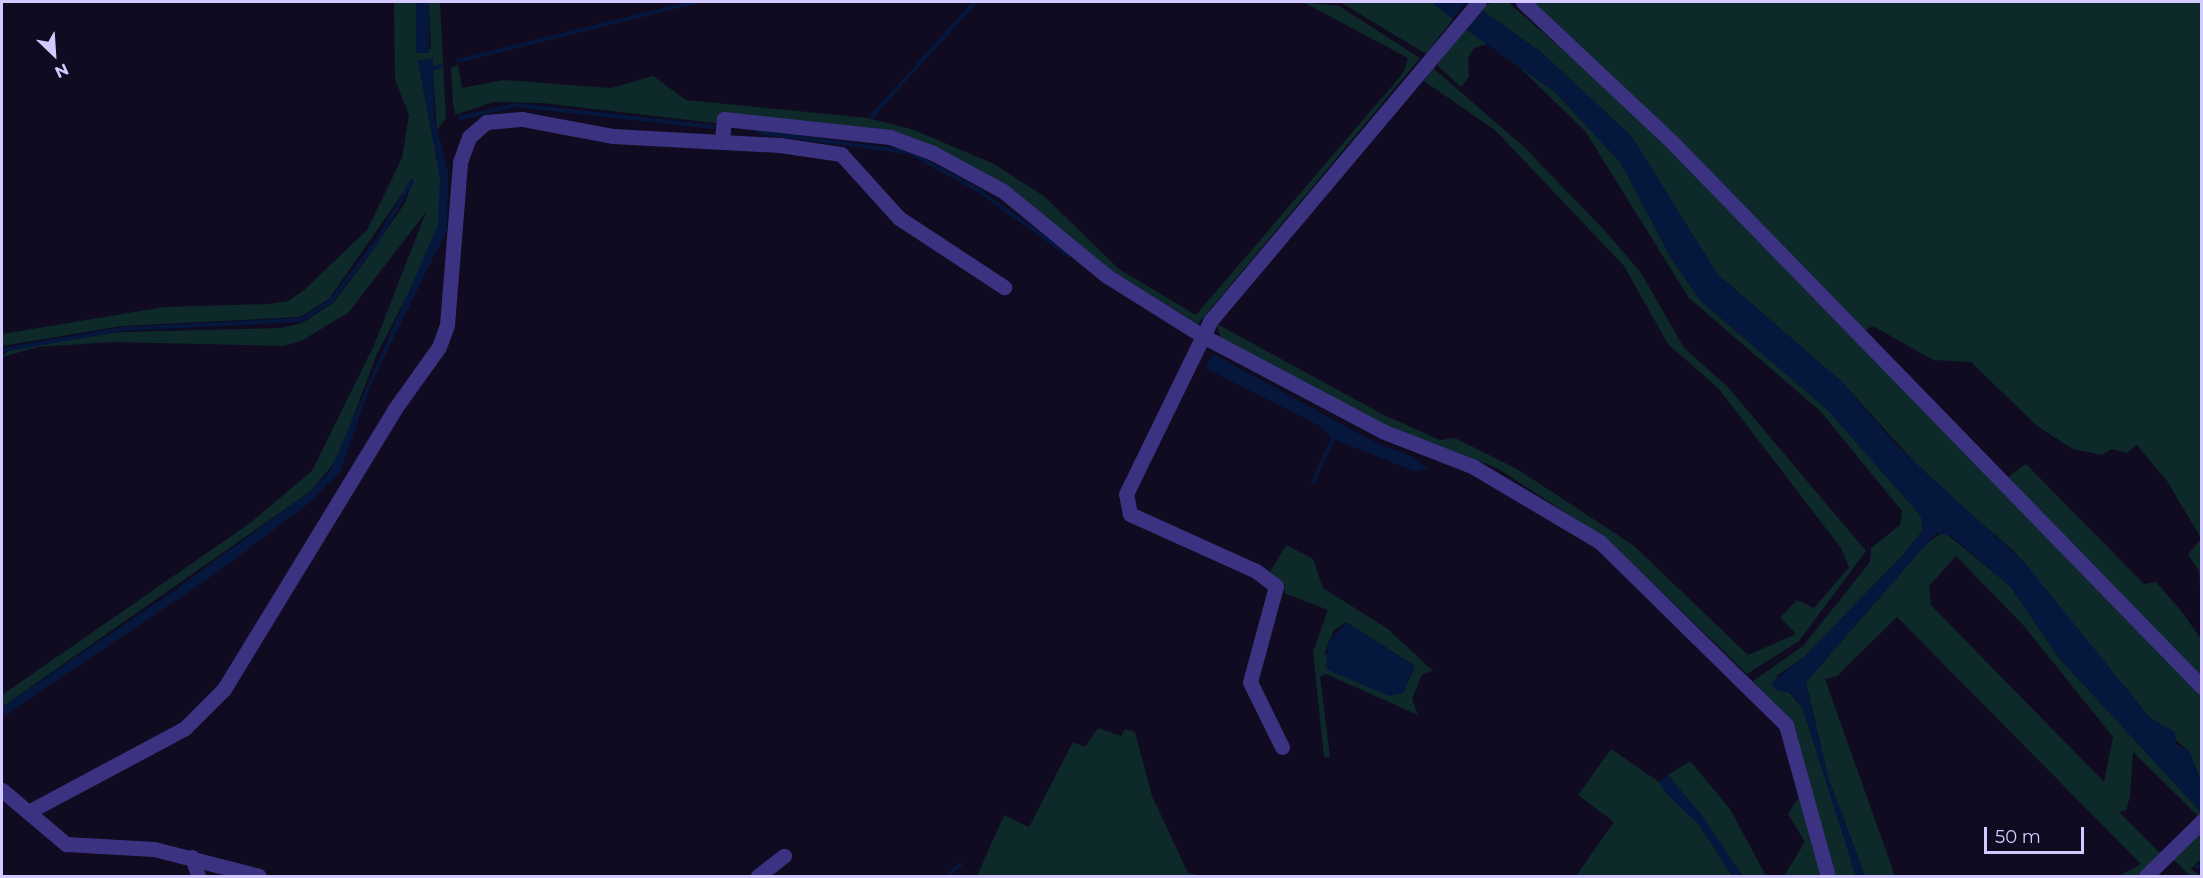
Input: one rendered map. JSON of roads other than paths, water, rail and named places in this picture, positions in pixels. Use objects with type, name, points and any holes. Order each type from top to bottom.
[{"type":"street","points":[[1282,747],[1250,682],[1276,585],[1256,571],[1141,521],[1125,504],[1201,335],[1479,2]]},
{"type":"street","points":[[1523,2],[1664,134],[2202,687]]},
{"type":"street","points":[[28,812],[185,728],[224,689],[394,410],[439,347],[447,326],[458,173],[464,148],[477,128],[508,118],[613,136],[722,140],[841,154],[899,218],[1004,287]]},
{"type":"street","points":[[722,140],[724,119],[890,137],[933,153],[1003,191],[1107,276],[1201,335],[1382,431],[1472,466],[1600,542],[1638,574],[1786,725],[1828,876]]},
{"type":"street","points":[[2,790],[66,844],[192,856],[259,876]]},
{"type":"street","points":[[2146,876],[2202,820]]},
{"type":"street","points":[[192,856],[198,876]]},
{"type":"street","points":[[758,876],[784,856]]},
{"type":"water","points":[[416,2],[429,2],[429,53],[416,53]]},
{"type":"water","points":[[1431,2],[1466,2],[1453,19]]},
{"type":"water","points":[[1480,9],[1541,52],[1632,137],[1717,274],[1841,381],[1896,445],[2025,563],[2150,718],[2175,732],[2176,744],[2189,751],[2201,782],[2201,812],[2059,658],[2010,586],[1951,536],[1936,533],[1806,682],[1828,777],[1865,876],[1856,876],[1803,709],[1792,693],[1778,691],[1771,683],[1803,658],[1903,555],[1923,530],[1921,516],[1827,409],[1701,301],[1671,258],[1621,163],[1556,93],[1464,28]]},
{"type":"water","points":[[433,58],[434,116],[448,172],[447,230],[371,384],[340,472],[309,503],[218,572],[2,717],[2,707],[169,594],[311,491],[330,471],[438,225],[440,177],[418,61]]},
{"type":"water","points":[[1213,354],[1376,443],[1413,457],[1428,468],[1417,472],[1333,439],[1320,426],[1206,368]]},
{"type":"water","points":[[1346,622],[1415,666],[1403,693],[1389,696],[1326,669],[1328,644]]},
{"type":"water","points":[[1668,775],[1701,814],[1743,876],[1732,876],[1700,826],[1666,793],[1659,782]]},
{"type":"waterway","points":[[458,61],[694,2]]},
{"type":"waterway","points":[[872,116],[975,2]]},
{"type":"waterway","points":[[432,69],[440,66]]},
{"type":"waterway","points":[[460,118],[515,105],[713,127]]},
{"type":"waterway","points":[[757,132],[909,152],[978,190],[1070,256]]},
{"type":"waterway","points":[[2,350],[123,329],[301,320],[331,301],[378,240],[412,181]]},
{"type":"waterway","points":[[1313,482],[1333,439]]},
{"type":"waterway","points":[[2197,867],[2202,863]]},
{"type":"waterway","points":[[947,876],[960,865]]}]
